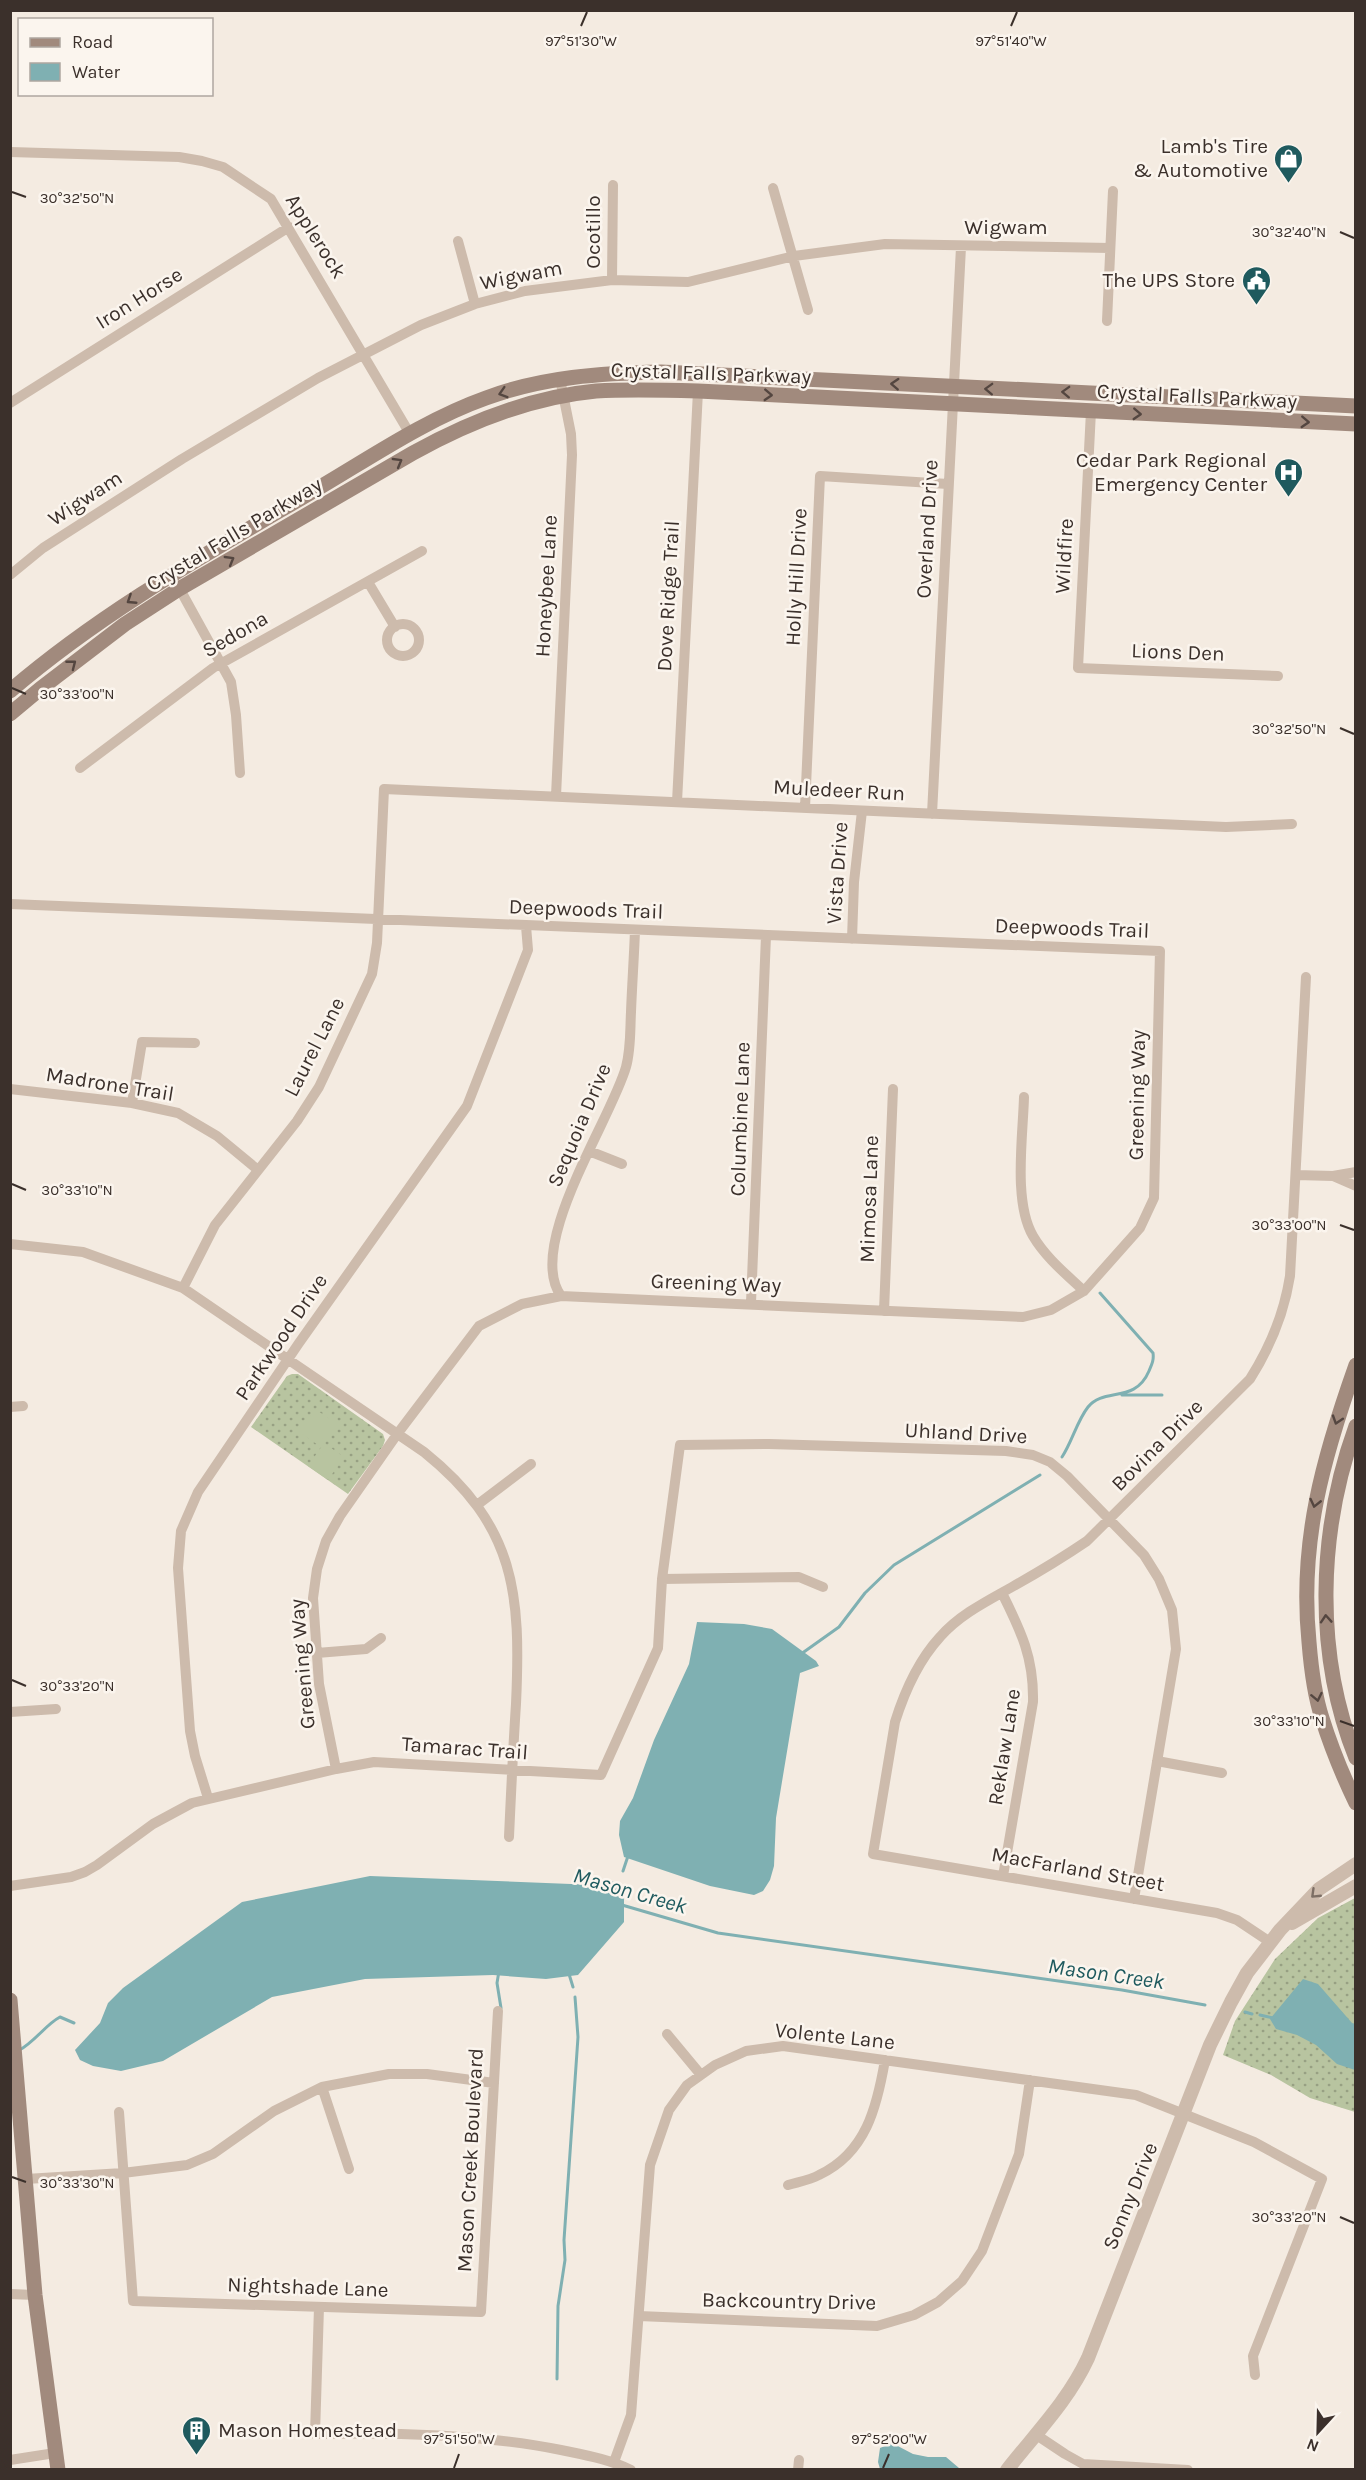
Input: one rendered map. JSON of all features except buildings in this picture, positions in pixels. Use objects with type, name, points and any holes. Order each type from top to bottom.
[{"type":"main road","name":"Crystal Falls Parkway","points":[[10,691],[81,634],[171,574],[410,434],[486,398],[560,379],[594,374],[661,372],[1356,406]]},
{"type":"main road","name":"Crystal Falls Parkway","points":[[10,714],[40,688],[125,624],[179,589],[450,432],[496,414],[563,396],[635,389],[698,391],[1356,424]]},
{"type":"main road","points":[[1356,1365],[1328,1446],[1311,1519],[1305,1602],[1311,1665],[1322,1717],[1356,1803]]},
{"type":"main road","points":[[1356,1426],[1327,1561],[1325,1612],[1330,1663],[1343,1727],[1356,1758]]},
{"type":"main road","points":[[10,2000],[35,2295],[58,2469]]},
{"type":"street","name":"Applerock","points":[[10,152],[179,157],[202,161],[223,167],[271,199],[410,434]]},
{"type":"street","name":"Ocotillo","points":[[612,280],[613,185]]},
{"type":"street","points":[[773,188],[808,310]]},
{"type":"street","points":[[1107,321],[1113,191]]},
{"type":"street","name":"Iron Horse","points":[[10,403],[289,228]]},
{"type":"street","points":[[458,241],[475,304]]},
{"type":"street","name":"Wigwam","points":[[10,575],[43,548],[182,459],[318,378],[421,325],[475,304],[525,291],[612,280],[688,282],[794,256],[885,244],[1110,248]]},
{"type":"street","name":"Overland Drive","points":[[932,814],[961,247]]},
{"type":"street","name":"Honeybee Lane","points":[[556,796],[572,455],[571,434],[560,379]]},
{"type":"street","name":"Dove Ridge Trail","points":[[677,802],[698,391]]},
{"type":"street","name":"Wildfire","points":[[1078,668],[1091,411]]},
{"type":"street","name":"Holly Hill Drive","points":[[805,808],[820,476],[948,484]]},
{"type":"street","name":"Sedona","points":[[80,768],[203,675],[422,551]]},
{"type":"street","points":[[171,574],[231,682],[240,773]]},
{"type":"street","points":[[368,582],[394,627]]},
{"type":"street","name":"Lions Den","points":[[1078,668],[1278,676]]},
{"type":"street","name":"Muledeer Run","points":[[384,789],[1226,827],[1292,825]]},
{"type":"street","name":"Laurel Lane","points":[[183,1288],[215,1225],[297,1121],[319,1087],[368,985],[375,953],[384,789]]},
{"type":"street","name":"Vista Drive","points":[[852,939],[854,882],[861,811]]},
{"type":"street","name":"Deepwoods Trail","points":[[10,904],[1160,951]]},
{"type":"street","name":"Parkwood Drive","points":[[208,1798],[190,1731],[178,1568],[181,1531],[198,1492],[289,1358],[467,1107],[528,950],[526,926]]},
{"type":"street","name":"Sequoia Drive","points":[[561,1296],[554,1287],[554,1281],[557,1231],[561,1215],[620,1085],[628,1056],[635,930]]},
{"type":"street","name":"Columbine Lane","points":[[751,1303],[766,936]]},
{"type":"street","name":"Greening Way","points":[[336,1769],[326,1726],[317,1653],[314,1598],[320,1555],[340,1516],[398,1433],[479,1326],[522,1304],[561,1296],[1023,1317],[1051,1310],[1084,1291],[1140,1228],[1154,1198],[1160,951]]},
{"type":"street","name":"Bovina Drive","points":[[873,1854],[896,1722],[913,1675],[940,1636],[957,1620],[1070,1553],[1086,1541],[1250,1379],[1266,1354],[1278,1326],[1289,1284],[1306,977]]},
{"type":"street","points":[[132,1103],[141,1042],[195,1043]]},
{"type":"street","name":"Madrone Trail","points":[[10,1089],[132,1103],[171,1111],[192,1119],[229,1145],[258,1170]]},
{"type":"street","name":"Mimosa Lane","points":[[884,1311],[893,1089]]},
{"type":"street","points":[[1024,1097],[1022,1185],[1025,1217],[1032,1235],[1044,1251],[1084,1291]]},
{"type":"street","points":[[589,1151],[622,1164]]},
{"type":"street","points":[[1296,1175],[1333,1176],[1356,1172]]},
{"type":"street","points":[[1333,1176],[1356,1186]]},
{"type":"street","points":[[10,1244],[82,1252],[183,1288],[398,1433],[448,1471],[477,1504],[503,1552],[516,1606],[519,1645],[509,1837]]},
{"type":"street","points":[[10,1407],[24,1406]]},
{"type":"street","name":"Uhland Drive","points":[[680,1445],[781,1444],[1006,1451],[1033,1455],[1050,1462],[1067,1476],[1144,1555],[1159,1579],[1172,1610],[1176,1649],[1134,1899]]},
{"type":"street","name":"Tamarac Trail","points":[[10,1886],[71,1877],[85,1872],[169,1814],[208,1798],[336,1769],[374,1762],[601,1775],[658,1648],[662,1579],[680,1445]]},
{"type":"street","points":[[1328,1446],[1351,1454]]},
{"type":"street","points":[[477,1504],[531,1464]]},
{"type":"street","points":[[662,1579],[799,1578],[823,1587]]},
{"type":"street","name":"Reklaw Lane","points":[[1002,1593],[1021,1630],[1030,1655],[1034,1681],[1033,1702],[1003,1876]]},
{"type":"street","points":[[317,1653],[366,1649],[381,1638]]},
{"type":"street","points":[[10,1712],[56,1709]]},
{"type":"street","points":[[1157,1761],[1222,1773]]},
{"type":"street","name":"MacFarland Street","points":[[873,1854],[1217,1913],[1237,1920],[1270,1942]]},
{"type":"street","name":"Sonny Drive","points":[[1007,2469],[1069,2395],[1088,2358],[1210,2045],[1247,1973],[1280,1930],[1319,1889],[1356,1864]]},
{"type":"street","name":"Sonny Drive","points":[[1280,1930],[1356,1886]]},
{"type":"street","name":"Mason Creek Boulevard","points":[[481,2312],[498,2011]]},
{"type":"street","points":[[667,2034],[700,2075]]},
{"type":"street","name":"Volente Lane","points":[[614,2462],[631,2415],[650,2165],[669,2110],[687,2085],[715,2065],[746,2051],[783,2046],[1136,2095],[1254,2142],[1322,2179],[1253,2356],[1255,2375]]},
{"type":"street","points":[[788,2185],[818,2176],[842,2161],[861,2140],[879,2096],[885,2060]]},
{"type":"street","points":[[26,2179],[123,2173],[187,2165],[213,2154],[274,2111],[322,2087],[389,2074],[427,2074],[494,2083]]},
{"type":"street","name":"Backcountry Drive","points":[[639,2316],[877,2326],[914,2315],[938,2302],[962,2281],[986,2241],[1018,2154],[1030,2080]]},
{"type":"street","points":[[322,2087],[349,2169]]},
{"type":"street","points":[[119,2112],[123,2173]]},
{"type":"street","name":"Nightshade Lane","points":[[123,2173],[133,2301],[481,2312]]},
{"type":"street","points":[[10,2294],[35,2295]]},
{"type":"street","points":[[319,2307],[315,2434],[425,2435],[522,2442],[614,2462],[631,2469]]},
{"type":"street","points":[[1035,2434],[1083,2464],[1188,2469]]},
{"type":"street","points":[[10,2460],[56,2453]]},
{"type":"green space","points":[[298,1374],[383,1434],[385,1440],[383,1446],[348,1494],[251,1427],[287,1376]]},
{"type":"green space","points":[[315,1409],[339,1425],[327,1441],[323,1438],[318,1445],[299,1432]]},
{"type":"green space","points":[[324,1443],[344,1457],[328,1480],[308,1466]]},
{"type":"green space","points":[[1355,1898],[1355,2112],[1310,2098],[1271,2075],[1223,2055],[1235,2021],[1275,1959],[1318,1918]]},
{"type":"water","points":[[697,1622],[744,1624],[772,1629],[816,1661],[819,1666],[800,1673],[776,1818],[774,1866],[770,1880],[763,1891],[754,1895],[710,1886],[624,1857],[619,1835],[620,1821],[633,1798],[654,1740],[689,1664]]},
{"type":"water","points":[[370,1876],[596,1885],[611,1881],[624,1886],[624,1922],[578,1975],[546,1979],[493,1975],[365,1979],[272,1997],[163,2061],[121,2071],[93,2066],[80,2060],[75,2050],[100,2023],[108,2003],[123,1988],[242,1902]]},
{"type":"water","points":[[1303,1979],[1318,1984],[1355,2024],[1355,2070],[1337,2064],[1316,2045],[1297,2035],[1276,2029],[1270,2019]]},
{"type":"water","points":[[892,2443],[913,2454],[946,2457],[959,2468],[972,2469],[880,2469],[878,2462],[880,2448]]},
{"type":"waterway","points":[[1062,1457],[1088,1407],[1102,1398],[1136,1388],[1149,1371],[1153,1358],[1153,1353],[1100,1293]]},
{"type":"waterway","points":[[1122,1395],[1162,1395]]},
{"type":"waterway","points":[[801,1654],[839,1627],[865,1593],[894,1565],[1040,1475]]},
{"type":"waterway","points":[[623,1871],[628,1856]]},
{"type":"waterway","name":"Mason Creek","points":[[622,1905],[718,1933],[1122,1990],[1205,2005]]},
{"type":"waterway","points":[[499,1971],[497,1983],[501,2008]]},
{"type":"waterway","points":[[569,1974],[573,1987]]},
{"type":"waterway","points":[[557,2379],[558,2306],[565,2260],[564,2240],[578,2037],[575,1997]]},
{"type":"waterway","name":"Mason Creek","points":[[1245,2012],[1252,2014]]},
{"type":"waterway","name":"Mason Creek","points":[[1260,2015],[1273,2018]]},
{"type":"waterway","name":"Mason Creek","points":[[18,2051],[60,2017],[74,2023]]},
{"type":"place","name":"Lamb's Tire & Automotive","points":[[1289,184]]},
{"type":"place","name":"The UPS Store","points":[[1256,306]]},
{"type":"place","name":"Cedar Park Regional Emergency Center","points":[[1288,498]]},
{"type":"place","name":"Mason Homestead","points":[[197,2456]]}]
